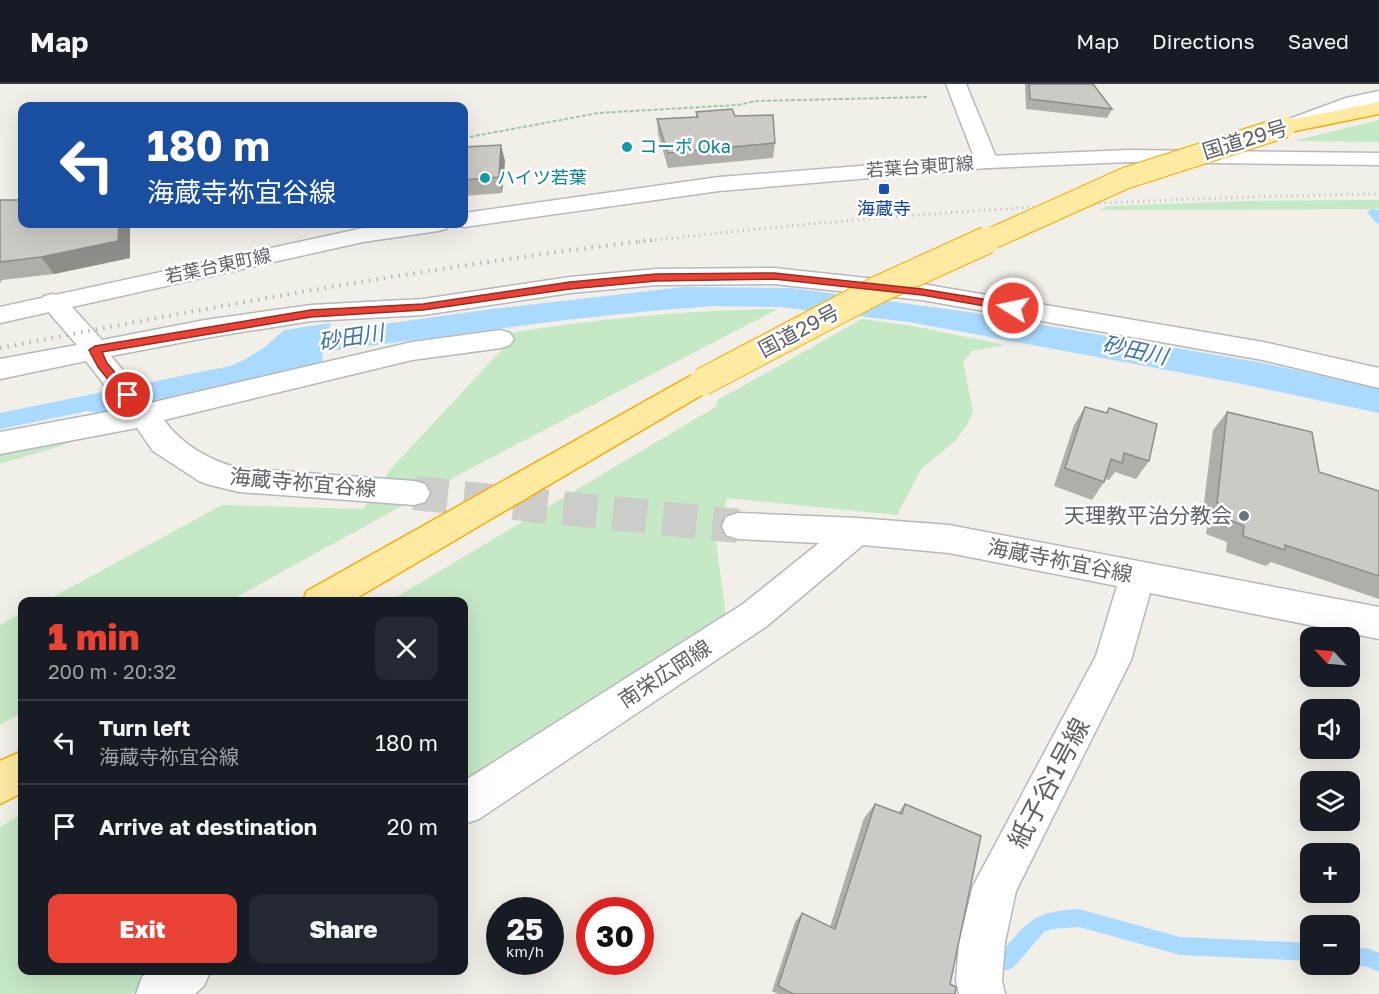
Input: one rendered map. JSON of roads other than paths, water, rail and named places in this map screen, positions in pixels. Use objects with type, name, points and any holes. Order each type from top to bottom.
[{"type":"highway","name":"国道29号","points":[[328,597],[702,382],[877,290],[1126,178],[1284,127],[1379,108]]},
{"type":"highway","points":[[0,784],[18,773]]},
{"type":"street","points":[[956,84],[987,162]]},
{"type":"street","points":[[1284,127],[1353,102],[1379,97]]},
{"type":"street","name":"若葉台東町線","points":[[468,219],[730,183],[987,162],[1129,156],[1379,159]]},
{"type":"street","name":"若葉台東町線","points":[[0,315],[363,235],[411,228]]},
{"type":"street","points":[[0,369],[99,357],[311,313],[423,307],[570,285],[656,277],[774,276],[934,294],[1263,351],[1379,378]]},
{"type":"street","name":"海蔵寺祢宜谷線","points":[[53,302],[99,357],[164,443],[210,473],[239,480],[414,493]]},
{"type":"street","points":[[0,443],[166,408],[412,351],[501,339]]},
{"type":"street","name":"海蔵寺祢宜谷線","points":[[738,526],[857,531],[948,539],[1379,622]]},
{"type":"street","name":"南栄広岡線","points":[[468,801],[755,615],[857,531]]},
{"type":"street","name":"紙子谷1号線","points":[[982,994],[979,981],[982,942],[995,886],[1113,660],[1137,576]]},
{"type":"street","points":[[159,994],[182,975]]},
{"type":"water","name":"砂田川","points":[[683,287],[791,288],[969,312],[1263,363],[1379,388],[1379,413],[1242,384],[909,322],[779,307],[714,306],[565,320],[323,352],[322,366],[113,416],[88,411],[0,429],[0,413],[230,366],[265,347],[284,330],[331,323],[327,332],[492,309]]},
{"type":"waterway","points":[[1379,213],[1372,212],[1379,221]]},
{"type":"waterway","points":[[1006,961],[1038,926],[1051,920],[1079,918],[1180,946],[1300,951]]},
{"type":"waterway","points":[[1360,957],[1370,958],[1379,963]]},
{"type":"tunnel","points":[[414,493],[738,526]]},
{"type":"railway","points":[[639,242],[916,215],[1101,203],[1379,194]]},
{"type":"railway","points":[[0,348],[325,288],[488,262],[652,240]]},
{"type":"place","name":"コーポ Oka","points":[[627,147]]},
{"type":"place","name":"ハイツ若葉","points":[[485,178]]},
{"type":"place","name":"海蔵寺","points":[[884,189]]},
{"type":"place","name":"天理教平治分教会","points":[[1244,516]]}]
